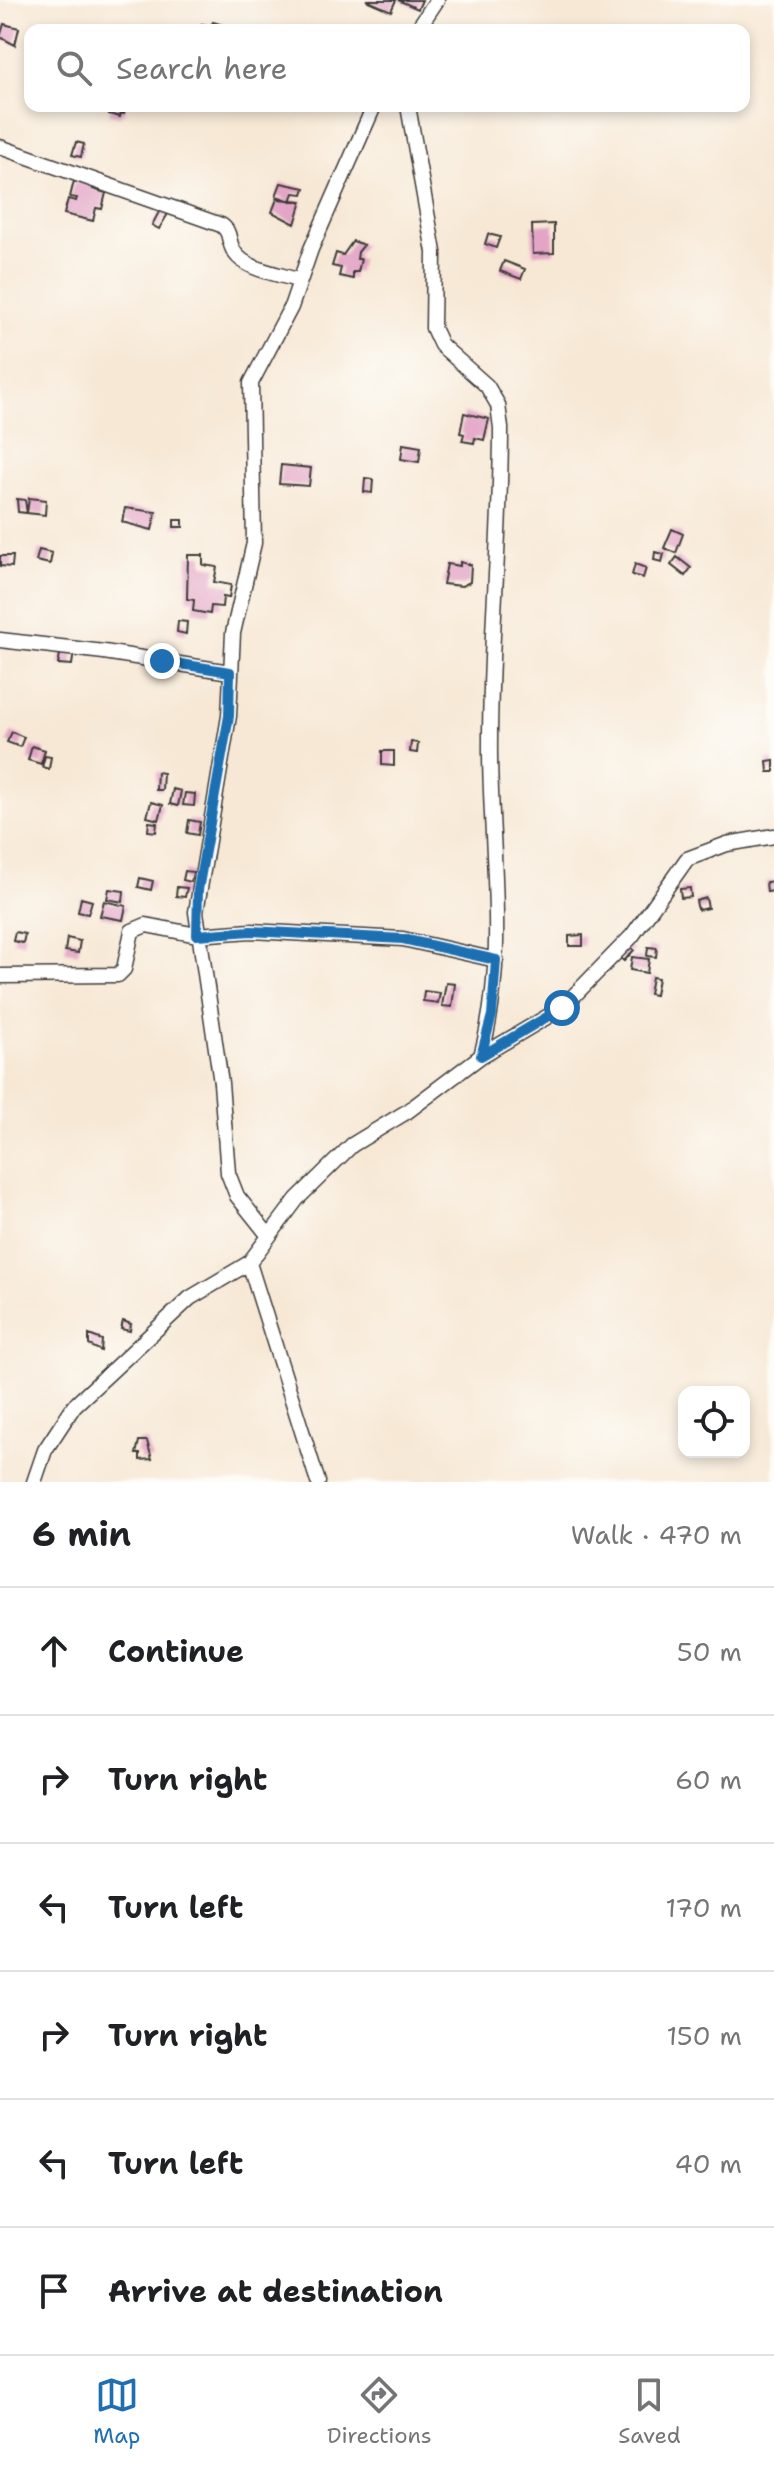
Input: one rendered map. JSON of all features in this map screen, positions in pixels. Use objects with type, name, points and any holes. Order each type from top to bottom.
[{"type":"street","points":[[421,24],[437,0]]},
{"type":"street","points":[[269,1236],[231,1185],[221,1083],[197,935],[198,890],[229,716],[236,614],[254,543],[251,383],[300,281],[371,112]]},
{"type":"street","points":[[409,112],[434,252],[433,328],[441,345],[487,386],[500,416],[490,757],[497,864],[496,960],[492,1015],[481,1056]]},
{"type":"street","points":[[0,147],[221,225],[229,232],[232,249],[243,261],[300,281]]},
{"type":"street","points":[[0,640],[230,672]]},
{"type":"street","points":[[34,1482],[45,1450],[57,1428],[85,1394],[190,1298],[249,1263],[315,1179],[352,1145],[408,1111],[481,1056],[562,1008],[632,936],[687,859],[727,844],[774,836]]},
{"type":"street","points":[[0,976],[111,977],[124,969],[130,935],[135,927],[154,925],[197,935],[251,931],[403,939],[496,960]]},
{"type":"street","points":[[249,1263],[318,1482]]},
{"type":"building","points":[[366,0],[396,0],[391,11]]},
{"type":"building","points":[[398,0],[422,0],[418,9]]},
{"type":"building","points":[[4,24],[19,28],[15,45],[0,37]]},
{"type":"building","points":[[110,112],[124,112],[120,117]]},
{"type":"building","points":[[76,142],[84,144],[81,157],[72,155]]},
{"type":"building","points":[[79,178],[95,182],[93,189],[106,193],[102,209],[96,208],[93,221],[64,214],[68,199],[76,201],[77,198],[70,197],[74,181],[78,182]]},
{"type":"building","points":[[281,183],[305,188],[303,194],[294,193],[291,201],[276,196]]},
{"type":"building","points":[[277,199],[302,201],[295,224],[272,212]]},
{"type":"building","points":[[161,208],[169,212],[159,229],[152,225]]},
{"type":"building","points":[[554,224],[554,253],[533,254],[532,225]]},
{"type":"building","points":[[488,234],[500,237],[496,248],[485,244]]},
{"type":"building","points":[[353,241],[364,245],[358,252],[357,259],[361,259],[358,272],[353,272],[353,279],[339,276],[341,268],[332,266],[336,253],[343,255]]},
{"type":"building","points":[[504,261],[525,269],[521,279],[500,271]]},
{"type":"building","points":[[464,413],[489,419],[484,440],[475,438],[474,443],[462,441],[464,434],[460,433]]},
{"type":"building","points":[[403,444],[421,447],[419,462],[401,459]]},
{"type":"building","points":[[281,465],[311,468],[309,486],[279,484]]},
{"type":"building","points":[[365,478],[373,479],[372,493],[364,492]]},
{"type":"building","points":[[29,498],[46,500],[45,515],[27,513]]},
{"type":"building","points":[[17,499],[25,500],[27,513],[18,512]]},
{"type":"building","points":[[125,508],[156,512],[152,530],[122,522]]},
{"type":"building","points":[[174,520],[183,520],[183,527],[174,527]]},
{"type":"building","points":[[672,529],[683,534],[676,553],[664,548]]},
{"type":"building","points":[[39,550],[52,553],[50,564],[36,561]]},
{"type":"building","points":[[655,552],[664,554],[662,562],[654,560]]},
{"type":"building","points":[[188,555],[203,555],[203,565],[217,567],[214,582],[231,585],[229,598],[223,597],[222,607],[211,606],[210,614],[193,611],[194,600],[187,599]]},
{"type":"building","points":[[0,556],[13,556],[12,567],[0,566]]},
{"type":"building","points":[[677,557],[691,568],[685,576],[671,565]]},
{"type":"building","points":[[460,562],[471,565],[470,582],[462,586],[443,584],[447,564],[460,566]]},
{"type":"building","points":[[635,564],[646,568],[643,578],[632,575]]},
{"type":"building","points":[[178,621],[187,622],[186,634],[177,632]]},
{"type":"building","points":[[61,650],[74,651],[72,665],[58,664]]},
{"type":"building","points":[[12,732],[24,737],[20,747],[7,742]]},
{"type":"building","points":[[411,742],[418,743],[417,753],[410,752]]},
{"type":"building","points":[[32,746],[45,750],[41,764],[28,760]]},
{"type":"building","points":[[382,751],[394,751],[394,766],[382,765]]},
{"type":"building","points":[[45,756],[51,757],[49,769],[42,767]]},
{"type":"building","points":[[774,760],[774,772],[768,772],[767,761]]},
{"type":"building","points":[[157,772],[163,773],[162,790],[156,790]]},
{"type":"building","points":[[173,789],[181,791],[178,806],[170,804]]},
{"type":"building","points":[[185,793],[195,794],[194,806],[183,805]]},
{"type":"building","points":[[151,802],[163,805],[159,820],[147,817]]},
{"type":"building","points":[[189,820],[200,822],[198,835],[187,833]]},
{"type":"building","points":[[149,822],[157,823],[156,832],[148,831]]},
{"type":"building","points":[[185,871],[193,872],[191,882],[183,880]]},
{"type":"building","points":[[140,878],[153,881],[151,890],[138,887]]},
{"type":"building","points":[[774,881],[774,891],[767,892],[766,882]]},
{"type":"building","points":[[177,887],[187,888],[185,897],[176,896]]},
{"type":"building","points":[[690,888],[691,897],[681,898],[680,889]]},
{"type":"building","points":[[109,889],[124,891],[123,902],[107,899]]},
{"type":"building","points":[[81,898],[92,901],[88,914],[78,912]]},
{"type":"building","points":[[706,898],[708,908],[698,910],[696,901]]},
{"type":"building","points":[[104,901],[126,906],[123,920],[100,916]]},
{"type":"building","points":[[15,932],[25,934],[23,943],[13,941]]},
{"type":"building","points":[[583,935],[583,946],[569,946],[569,936]]},
{"type":"building","points":[[67,938],[80,941],[78,953],[65,951]]},
{"type":"building","points":[[627,944],[634,950],[624,961],[618,956]]},
{"type":"building","points":[[648,947],[657,948],[656,957],[647,956]]},
{"type":"building","points":[[632,957],[649,959],[647,973],[630,970]]},
{"type":"building","points":[[652,977],[658,978],[655,995],[649,994]]},
{"type":"building","points":[[446,983],[455,984],[452,1007],[442,1006]]},
{"type":"building","points":[[424,991],[440,993],[438,1003],[423,1001]]},
{"type":"building","points":[[123,1321],[131,1324],[130,1331],[121,1329]]},
{"type":"building","points":[[89,1335],[102,1340],[101,1351],[89,1345]]},
{"type":"building","points":[[139,1441],[147,1441],[152,1459],[140,1460],[140,1454],[136,1454]]},
{"type":"route","points":[[162,661],[230,672],[229,716],[198,890],[197,935],[251,931],[403,939],[496,960],[492,1015],[481,1056],[562,1008]]}]
